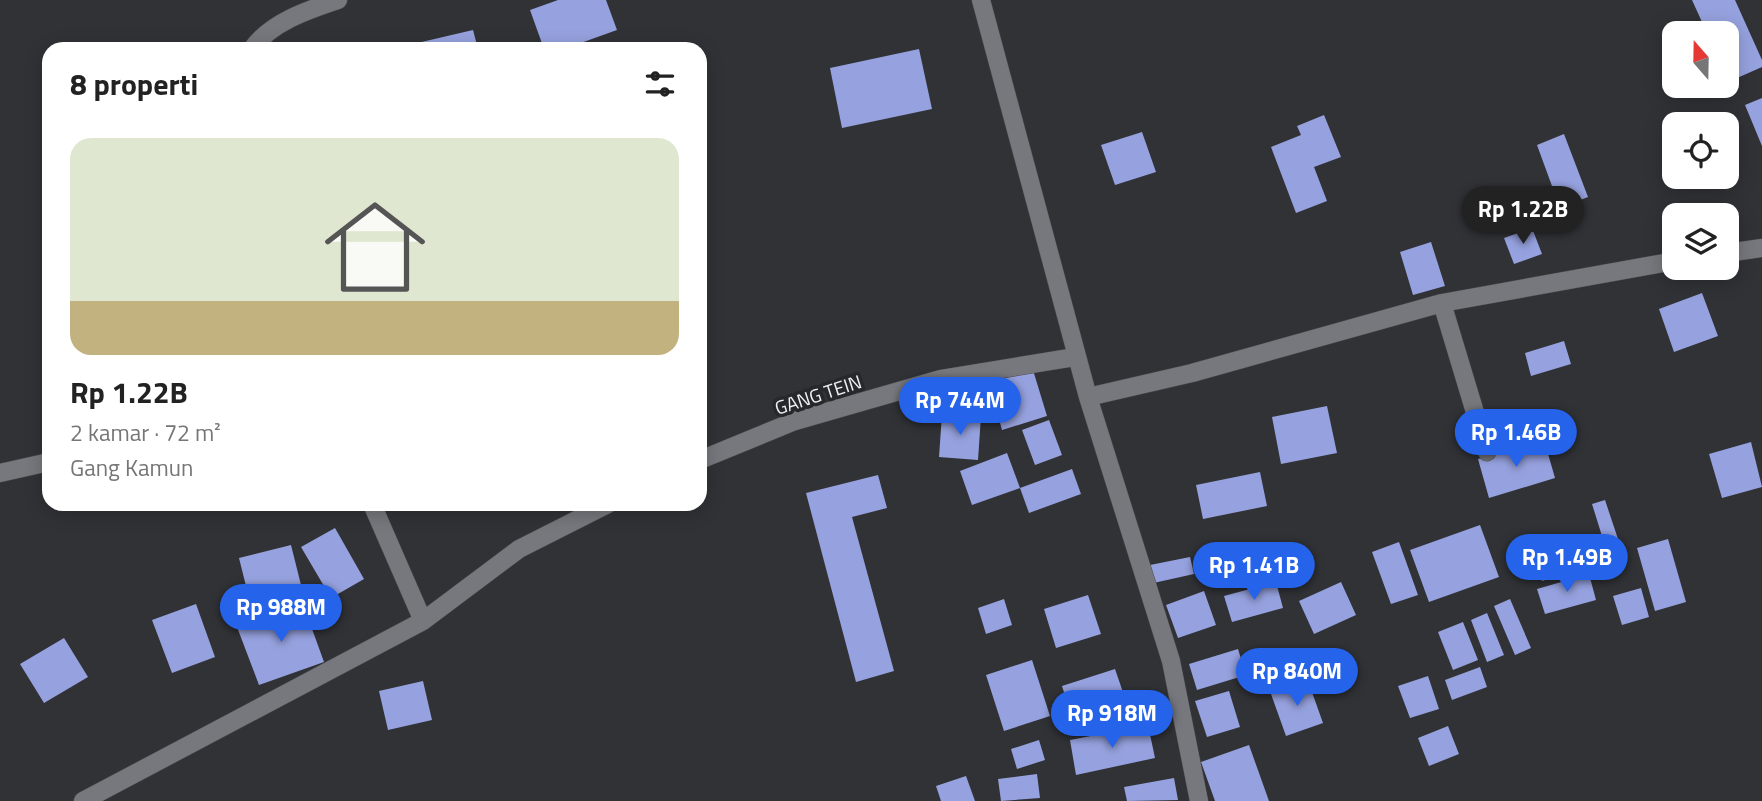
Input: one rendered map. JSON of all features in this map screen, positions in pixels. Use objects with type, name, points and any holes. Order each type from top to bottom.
[{"type":"street","points":[[257,42],[279,24],[310,9],[338,0]]},
{"type":"street","points":[[981,0],[1075,357],[1171,661],[1199,801]]},
{"type":"street","points":[[1739,251],[1762,248]]},
{"type":"street","points":[[1088,397],[1192,373],[1442,303],[1662,263]]},
{"type":"street","points":[[1442,303],[1487,452]]},
{"type":"street","name":"GANG TEIN","points":[[707,457],[795,421],[941,379],[1075,357]]},
{"type":"street","points":[[0,473],[42,464]]},
{"type":"street","points":[[375,511],[423,621]]},
{"type":"street","points":[[83,801],[423,621],[519,549],[594,511]]},
{"type":"building","points":[[558,0],[606,0],[617,30],[584,42],[541,42],[530,10]]},
{"type":"building","points":[[1692,0],[1735,0],[1762,60],[1762,67],[1740,77],[1740,21],[1702,21]]},
{"type":"building","points":[[473,30],[476,42],[422,42]]},
{"type":"building","points":[[919,49],[932,109],[842,128],[830,68]]},
{"type":"building","points":[[1762,98],[1762,146],[1745,105]]},
{"type":"building","points":[[1324,115],[1341,157],[1314,167],[1327,201],[1296,213],[1271,147],[1301,135],[1297,126]]},
{"type":"building","points":[[1142,132],[1156,172],[1115,185],[1101,145]]},
{"type":"building","points":[[1564,134],[1588,197],[1560,208],[1537,145]]},
{"type":"building","points":[[1532,228],[1542,254],[1514,264],[1504,238]]},
{"type":"building","points":[[1431,242],[1445,286],[1413,295],[1400,252]]},
{"type":"building","points":[[1702,293],[1718,336],[1674,352],[1659,309]]},
{"type":"building","points":[[1564,341],[1571,364],[1531,376],[1525,353]]},
{"type":"building","points":[[1033,370],[1047,416],[1002,430],[989,383]]},
{"type":"building","points":[[1327,406],[1337,453],[1281,464],[1272,417]]},
{"type":"building","points":[[942,414],[981,416],[978,460],[939,457]]},
{"type":"building","points":[[1049,420],[1062,455],[1035,465],[1022,430]]},
{"type":"building","points":[[1544,440],[1555,478],[1489,498],[1478,459]]},
{"type":"building","points":[[1751,442],[1762,487],[1722,498],[1709,454]]},
{"type":"building","points":[[1007,453],[1020,488],[972,505],[960,471]]},
{"type":"building","points":[[1072,469],[1081,494],[1029,513],[1020,488]]},
{"type":"building","points":[[1260,472],[1267,506],[1203,519],[1196,485]]},
{"type":"building","points":[[878,475],[887,508],[852,517],[894,671],[856,682],[806,493]]},
{"type":"building","points":[[1605,500],[1621,548],[1607,552],[1592,504]]},
{"type":"building","points":[[1480,525],[1499,577],[1429,602],[1410,550]]},
{"type":"building","points":[[335,528],[364,579],[331,598],[301,547]]},
{"type":"building","points":[[1668,539],[1686,602],[1655,611],[1637,548]]},
{"type":"building","points":[[1399,542],[1418,595],[1391,604],[1372,552]]},
{"type":"building","points":[[1578,542],[1586,568],[1542,581],[1534,555]]},
{"type":"building","points":[[291,545],[303,593],[251,606],[239,558]]},
{"type":"building","points":[[1190,557],[1194,574],[1149,584],[1145,566]]},
{"type":"building","points":[[1589,574],[1596,600],[1545,614],[1537,589]]},
{"type":"building","points":[[1276,582],[1283,608],[1232,622],[1224,596]]},
{"type":"building","points":[[1341,582],[1356,615],[1314,634],[1299,601]]},
{"type":"building","points":[[1641,588],[1649,617],[1622,625],[1613,596]]},
{"type":"building","points":[[1204,591],[1216,625],[1178,638],[1166,605]]},
{"type":"building","points":[[1088,595],[1101,634],[1056,648],[1044,609]]},
{"type":"building","points":[[1004,599],[1012,625],[986,634],[978,608]]},
{"type":"building","points":[[1510,599],[1531,648],[1515,655],[1494,606]]},
{"type":"building","points":[[196,604],[215,657],[172,673],[152,620]]},
{"type":"building","points":[[303,604],[324,662],[259,685],[237,627]]},
{"type":"building","points":[[1487,613],[1504,655],[1487,662],[1471,620]]},
{"type":"building","points":[[1463,622],[1478,660],[1453,670],[1438,632]]},
{"type":"building","points":[[64,638],[88,677],[44,703],[20,664]]},
{"type":"building","points":[[1238,649],[1246,675],[1197,690],[1189,664]]},
{"type":"building","points":[[1032,660],[1050,716],[1004,731],[986,675]]},
{"type":"building","points":[[1480,667],[1487,687],[1452,700],[1445,680]]},
{"type":"building","points":[[1115,669],[1127,704],[1073,721],[1062,686]]},
{"type":"building","points":[[1428,676],[1439,709],[1410,718],[1398,686]]},
{"type":"building","points":[[423,681],[432,720],[388,730],[379,691]]},
{"type":"building","points":[[1308,681],[1323,723],[1286,736],[1271,694]]},
{"type":"building","points":[[1229,691],[1240,727],[1207,737],[1195,701]]},
{"type":"building","points":[[1148,725],[1155,758],[1076,775],[1070,740]]},
{"type":"building","points":[[1448,726],[1459,754],[1429,766],[1418,738]]},
{"type":"building","points":[[1039,740],[1045,760],[1017,769],[1011,749]]},
{"type":"building","points":[[1249,745],[1269,801],[1215,801],[1201,762]]},
{"type":"building","points":[[1037,774],[1040,798],[1001,801],[998,779]]},
{"type":"building","points":[[966,776],[975,801],[941,801],[936,786]]},
{"type":"building","points":[[1174,778],[1178,800],[1127,801],[1124,787]]}]
